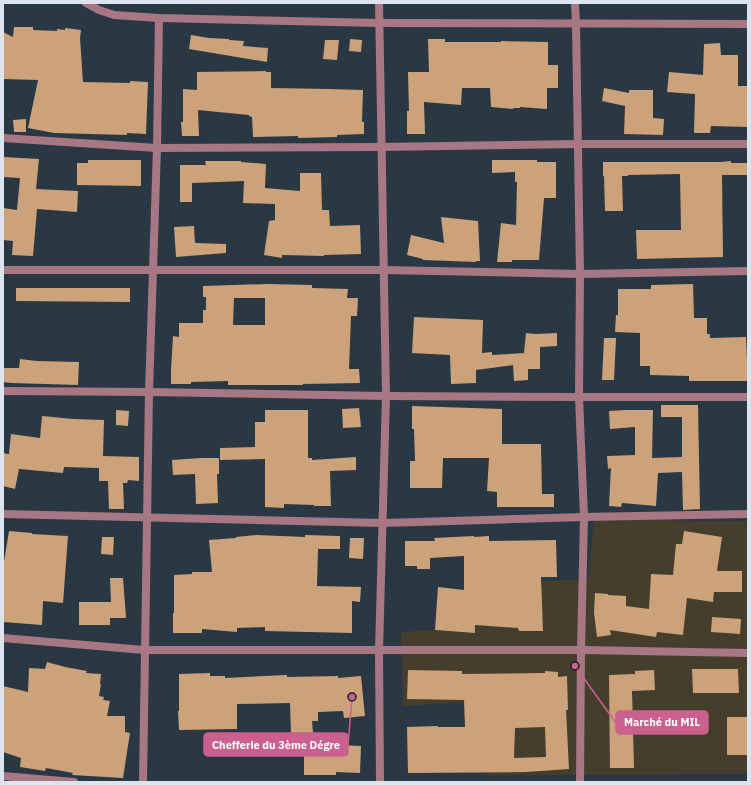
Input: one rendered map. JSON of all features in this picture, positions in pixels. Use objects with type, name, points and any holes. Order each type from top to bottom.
[{"type":"street","points":[[86,3],[98,10],[114,15],[159,18],[379,23],[748,24]]},
{"type":"street","points":[[379,3],[386,396],[379,651],[380,782]]},
{"type":"street","points":[[575,3],[580,274],[579,397],[584,517],[580,782]]},
{"type":"street","points":[[143,782],[149,392],[157,148],[159,18]]},
{"type":"street","points":[[3,138],[157,148],[748,144]]},
{"type":"street","points":[[3,270],[383,270],[580,274],[748,272]]},
{"type":"street","points":[[3,391],[386,396],[748,397]]},
{"type":"street","points":[[3,514],[383,523],[748,514]]},
{"type":"street","points":[[3,638],[144,650],[581,650],[748,654]]},
{"type":"street","points":[[3,776],[74,782]]},
{"type":"shaded area","points":[[594,520],[748,521],[748,774],[486,775],[486,757],[479,701],[403,706],[401,632],[435,630],[475,633],[478,593],[476,585],[588,579]]},
{"type":"building","points":[[14,27],[33,27],[33,30],[57,31],[57,29],[65,30],[65,28],[81,30],[80,38],[83,82],[148,82],[146,134],[127,133],[127,135],[54,133],[28,128],[38,80],[3,79],[3,32],[13,37]]},
{"type":"building","points":[[191,35],[244,41],[243,46],[268,48],[267,62],[189,49]]},
{"type":"building","points":[[350,39],[362,40],[361,52],[349,51]]},
{"type":"building","points":[[428,39],[445,39],[445,42],[548,42],[548,65],[558,65],[558,88],[547,88],[547,109],[520,107],[513,109],[491,107],[490,88],[462,88],[461,105],[424,102],[425,134],[407,134],[407,111],[409,111],[408,72],[429,72]]},
{"type":"building","points":[[325,40],[339,40],[337,60],[323,59]]},
{"type":"building","points":[[720,43],[721,55],[738,55],[738,86],[748,86],[748,127],[711,126],[710,133],[694,133],[695,94],[667,92],[669,72],[703,75],[704,44]]},
{"type":"building","points":[[197,72],[271,72],[271,88],[363,90],[362,122],[364,122],[364,134],[337,135],[337,137],[253,137],[252,117],[249,115],[198,110],[199,136],[182,136],[181,122],[183,122],[183,89],[197,90]]},
{"type":"building","points":[[604,88],[629,93],[629,90],[653,90],[653,118],[664,119],[663,135],[624,134],[625,106],[602,101]]},
{"type":"building","points":[[26,119],[26,132],[14,132],[13,120]]},
{"type":"building","points":[[3,157],[39,159],[36,189],[78,191],[77,212],[37,209],[33,256],[12,255],[13,241],[3,240],[3,208],[17,210],[20,178],[3,177]]},
{"type":"building","points":[[88,160],[141,160],[141,186],[77,185],[77,163],[88,163]]},
{"type":"building","points":[[492,160],[537,160],[537,162],[556,162],[556,198],[544,198],[539,260],[512,260],[512,262],[497,262],[501,223],[516,225],[517,182],[515,182],[515,172],[492,173]]},
{"type":"building","points":[[205,161],[241,161],[266,164],[265,188],[300,191],[300,173],[321,173],[322,210],[329,210],[330,226],[360,225],[361,254],[324,256],[282,255],[282,258],[264,255],[269,221],[275,220],[275,204],[243,203],[244,181],[192,183],[192,202],[180,202],[180,165],[206,165]]},
{"type":"building","points":[[731,161],[731,163],[747,163],[748,175],[722,175],[723,257],[637,259],[636,230],[681,230],[680,174],[622,176],[623,211],[605,211],[603,162]]},
{"type":"building","points":[[441,217],[478,221],[480,261],[423,260],[407,255],[411,235],[444,243]]},
{"type":"building","points":[[194,226],[195,243],[226,244],[226,253],[176,257],[174,227]]},
{"type":"building","points":[[267,284],[312,285],[312,288],[348,289],[347,298],[358,298],[357,316],[351,316],[349,369],[359,369],[360,383],[228,385],[228,381],[171,384],[173,336],[179,337],[179,323],[203,323],[203,310],[206,310],[206,297],[203,297],[203,286]],"holes":[[[234,298],[265,298],[265,325],[233,325]]]},
{"type":"building","points":[[693,284],[694,318],[707,318],[707,334],[710,334],[710,338],[746,337],[748,381],[689,381],[689,376],[650,375],[650,366],[640,366],[640,333],[615,332],[616,315],[618,315],[618,289],[651,289],[651,285]]},
{"type":"building","points":[[16,288],[130,288],[130,302],[16,301]]},
{"type":"building","points":[[414,317],[483,320],[482,353],[492,352],[492,355],[524,353],[526,333],[557,333],[557,346],[540,347],[540,369],[528,369],[528,380],[514,381],[513,365],[476,370],[476,383],[451,384],[450,355],[412,353]]},
{"type":"building","points":[[604,338],[616,338],[614,380],[602,380]]},
{"type":"building","points":[[20,359],[79,362],[78,385],[3,382],[3,368],[19,368]]},
{"type":"building","points":[[661,405],[698,405],[700,509],[683,510],[682,472],[658,473],[656,506],[622,503],[621,507],[609,506],[611,468],[608,469],[607,456],[635,455],[635,427],[610,429],[609,411],[653,410],[652,458],[682,457],[682,417],[661,417]]},
{"type":"building","points":[[412,406],[502,409],[502,444],[541,444],[542,494],[554,494],[554,507],[497,507],[497,492],[487,491],[489,458],[443,458],[442,488],[410,488],[410,461],[415,461],[414,429],[412,429]]},
{"type":"building","points":[[359,408],[361,427],[343,428],[342,409]]},
{"type":"building","points":[[116,410],[129,411],[128,426],[116,425]]},
{"type":"building","points":[[265,410],[308,410],[308,458],[312,458],[312,460],[356,457],[356,470],[330,471],[331,506],[284,504],[284,508],[265,507],[265,459],[220,460],[220,448],[255,447],[255,422],[265,422]]},
{"type":"building","points":[[42,416],[104,420],[103,456],[139,457],[139,481],[128,480],[127,483],[123,483],[124,509],[109,509],[108,481],[99,481],[99,468],[64,467],[63,473],[19,469],[15,489],[3,486],[3,453],[9,454],[11,434],[40,438]]},
{"type":"building","points":[[219,458],[219,474],[217,474],[218,503],[196,504],[195,474],[173,475],[172,460]]},
{"type":"building","points":[[9,531],[68,536],[63,603],[43,601],[42,625],[3,622],[3,568]]},
{"type":"building","points":[[684,531],[722,537],[717,571],[742,571],[742,592],[714,592],[713,602],[687,598],[683,635],[657,632],[656,637],[610,630],[611,635],[597,637],[594,613],[595,593],[626,596],[626,606],[649,609],[651,574],[673,575],[676,544],[682,544]]},
{"type":"building","points":[[257,535],[305,537],[305,535],[340,536],[340,549],[318,549],[317,586],[361,587],[360,602],[352,601],[352,633],[265,631],[265,627],[237,628],[237,632],[202,629],[202,633],[173,633],[174,575],[192,574],[192,572],[212,572],[209,540]]},
{"type":"building","points":[[489,536],[489,541],[556,540],[557,577],[541,577],[543,631],[519,631],[518,628],[475,625],[475,633],[435,630],[438,587],[464,590],[464,556],[430,558],[430,569],[417,569],[417,566],[405,566],[405,541],[435,541],[434,538]]},
{"type":"building","points":[[102,537],[114,537],[113,555],[101,554]]},
{"type":"building","points":[[350,538],[364,538],[363,559],[349,558]]},
{"type":"building","points":[[110,578],[123,578],[126,618],[110,618],[110,625],[79,625],[79,602],[111,602]]},
{"type":"building","points":[[712,617],[741,619],[740,634],[711,632]]},
{"type":"building","points":[[47,662],[87,671],[86,673],[101,674],[99,696],[104,697],[103,700],[110,701],[107,716],[125,716],[125,732],[130,733],[123,778],[72,775],[73,773],[46,768],[45,771],[20,767],[21,758],[3,752],[3,686],[28,692],[29,668],[45,669]]},
{"type":"building","points":[[692,669],[738,669],[739,693],[693,693]]},
{"type":"building","points":[[408,670],[462,671],[462,674],[545,673],[545,671],[558,672],[558,677],[567,676],[568,710],[566,710],[569,769],[526,772],[408,773],[407,727],[465,727],[464,700],[407,699]],"holes":[[[545,727],[546,757],[514,758],[515,728]]]},
{"type":"building","points":[[654,670],[655,690],[632,691],[634,768],[610,768],[609,675],[635,674],[635,671]]},
{"type":"building","points":[[210,673],[210,676],[225,676],[225,678],[287,675],[287,677],[338,676],[338,678],[361,676],[365,716],[344,718],[343,711],[318,712],[318,721],[312,721],[314,744],[361,746],[360,773],[336,772],[336,775],[304,775],[304,750],[290,751],[288,735],[291,734],[290,703],[237,704],[237,729],[179,730],[179,674]]},
{"type":"building","points":[[727,717],[748,717],[748,755],[727,755]]},
{"type":"place","name":"Marché du MIL","points":[[575,666]]},
{"type":"place","name":"Chefferie du 3ème Dégre","points":[[352,697]]}]
